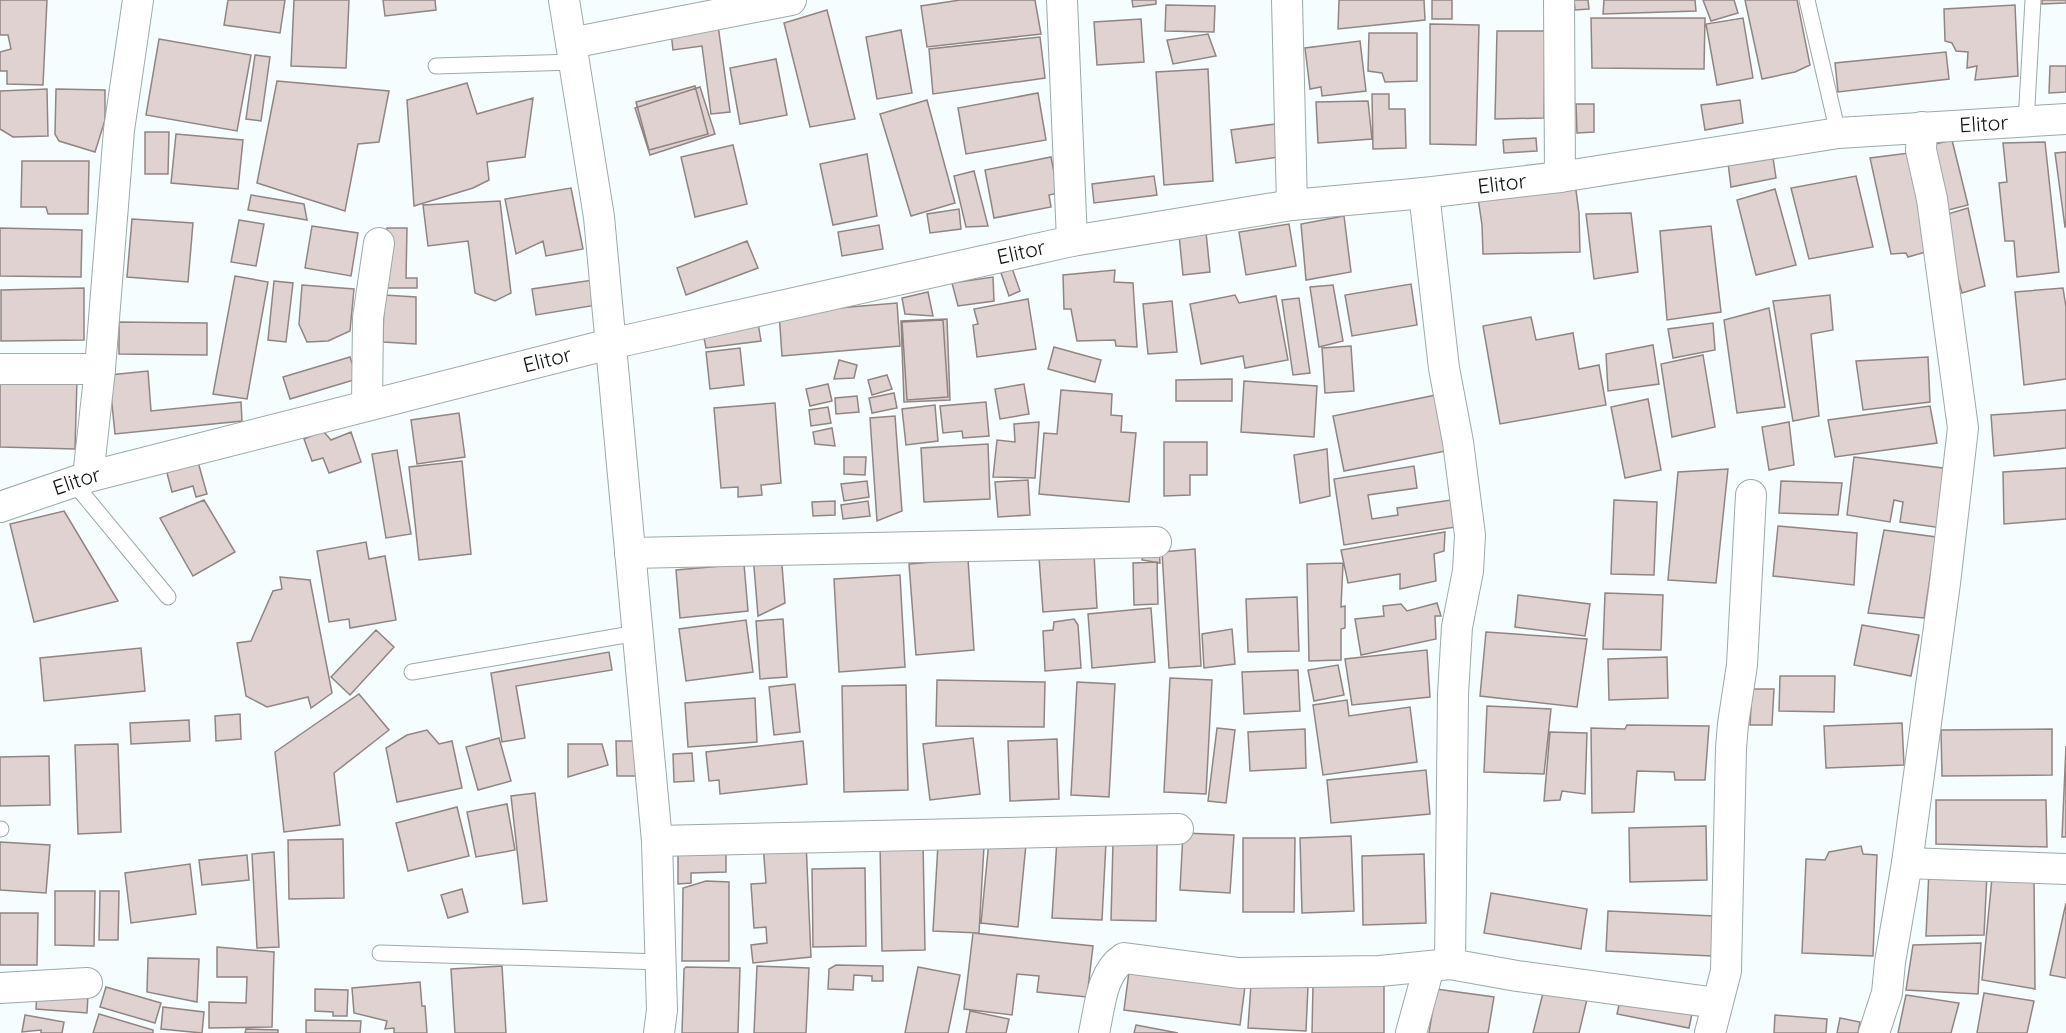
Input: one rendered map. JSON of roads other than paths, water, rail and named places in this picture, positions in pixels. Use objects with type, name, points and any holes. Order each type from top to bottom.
[{"type":"street","points":[[81,479],[100,369],[119,130],[138,0]]},
{"type":"street","points":[[564,0],[599,217],[657,842],[662,1010],[659,1033]]},
{"type":"street","points":[[573,53],[791,0]]},
{"type":"street","points":[[1062,0],[1072,241]]},
{"type":"street","points":[[1287,0],[1292,205]]},
{"type":"street","points":[[1559,0],[1560,177]]},
{"type":"street","name":"Elitor","points":[[0,507],[81,479],[610,344],[1072,241],[1292,205],[1560,177],[1838,133],[2066,119]]},
{"type":"street","points":[[1874,1033],[1887,993],[1907,863],[1945,583],[1963,428],[1932,199],[1921,150],[1922,127]]},
{"type":"street","points":[[1411,1033],[1439,965],[1457,627],[1468,571],[1470,535],[1458,442],[1444,368],[1424,193]]},
{"type":"street","points":[[366,405],[368,318],[379,243]]},
{"type":"street","points":[[0,369],[100,369]]},
{"type":"street","points":[[1710,1033],[1726,970],[1731,748],[1742,665],[1751,495]]},
{"type":"street","points":[[630,553],[1156,542]]},
{"type":"street","points":[[657,842],[1178,829]]},
{"type":"street","points":[[1907,863],[2066,869]]},
{"type":"street","points":[[1094,1033],[1107,978],[1114,964],[1124,958],[1239,973],[1380,971],[1439,965],[1717,1002]]},
{"type":"street","points":[[0,988],[87,983]]},
{"type":"lane","points":[[1807,0],[1838,133]]},
{"type":"lane","points":[[2026,122],[2033,0]]},
{"type":"lane","points":[[436,66],[573,53]]},
{"type":"lane","points":[[81,479],[168,597]]},
{"type":"lane","points":[[412,672],[637,633]]},
{"type":"lane","points":[[380,953],[660,962]]}]
